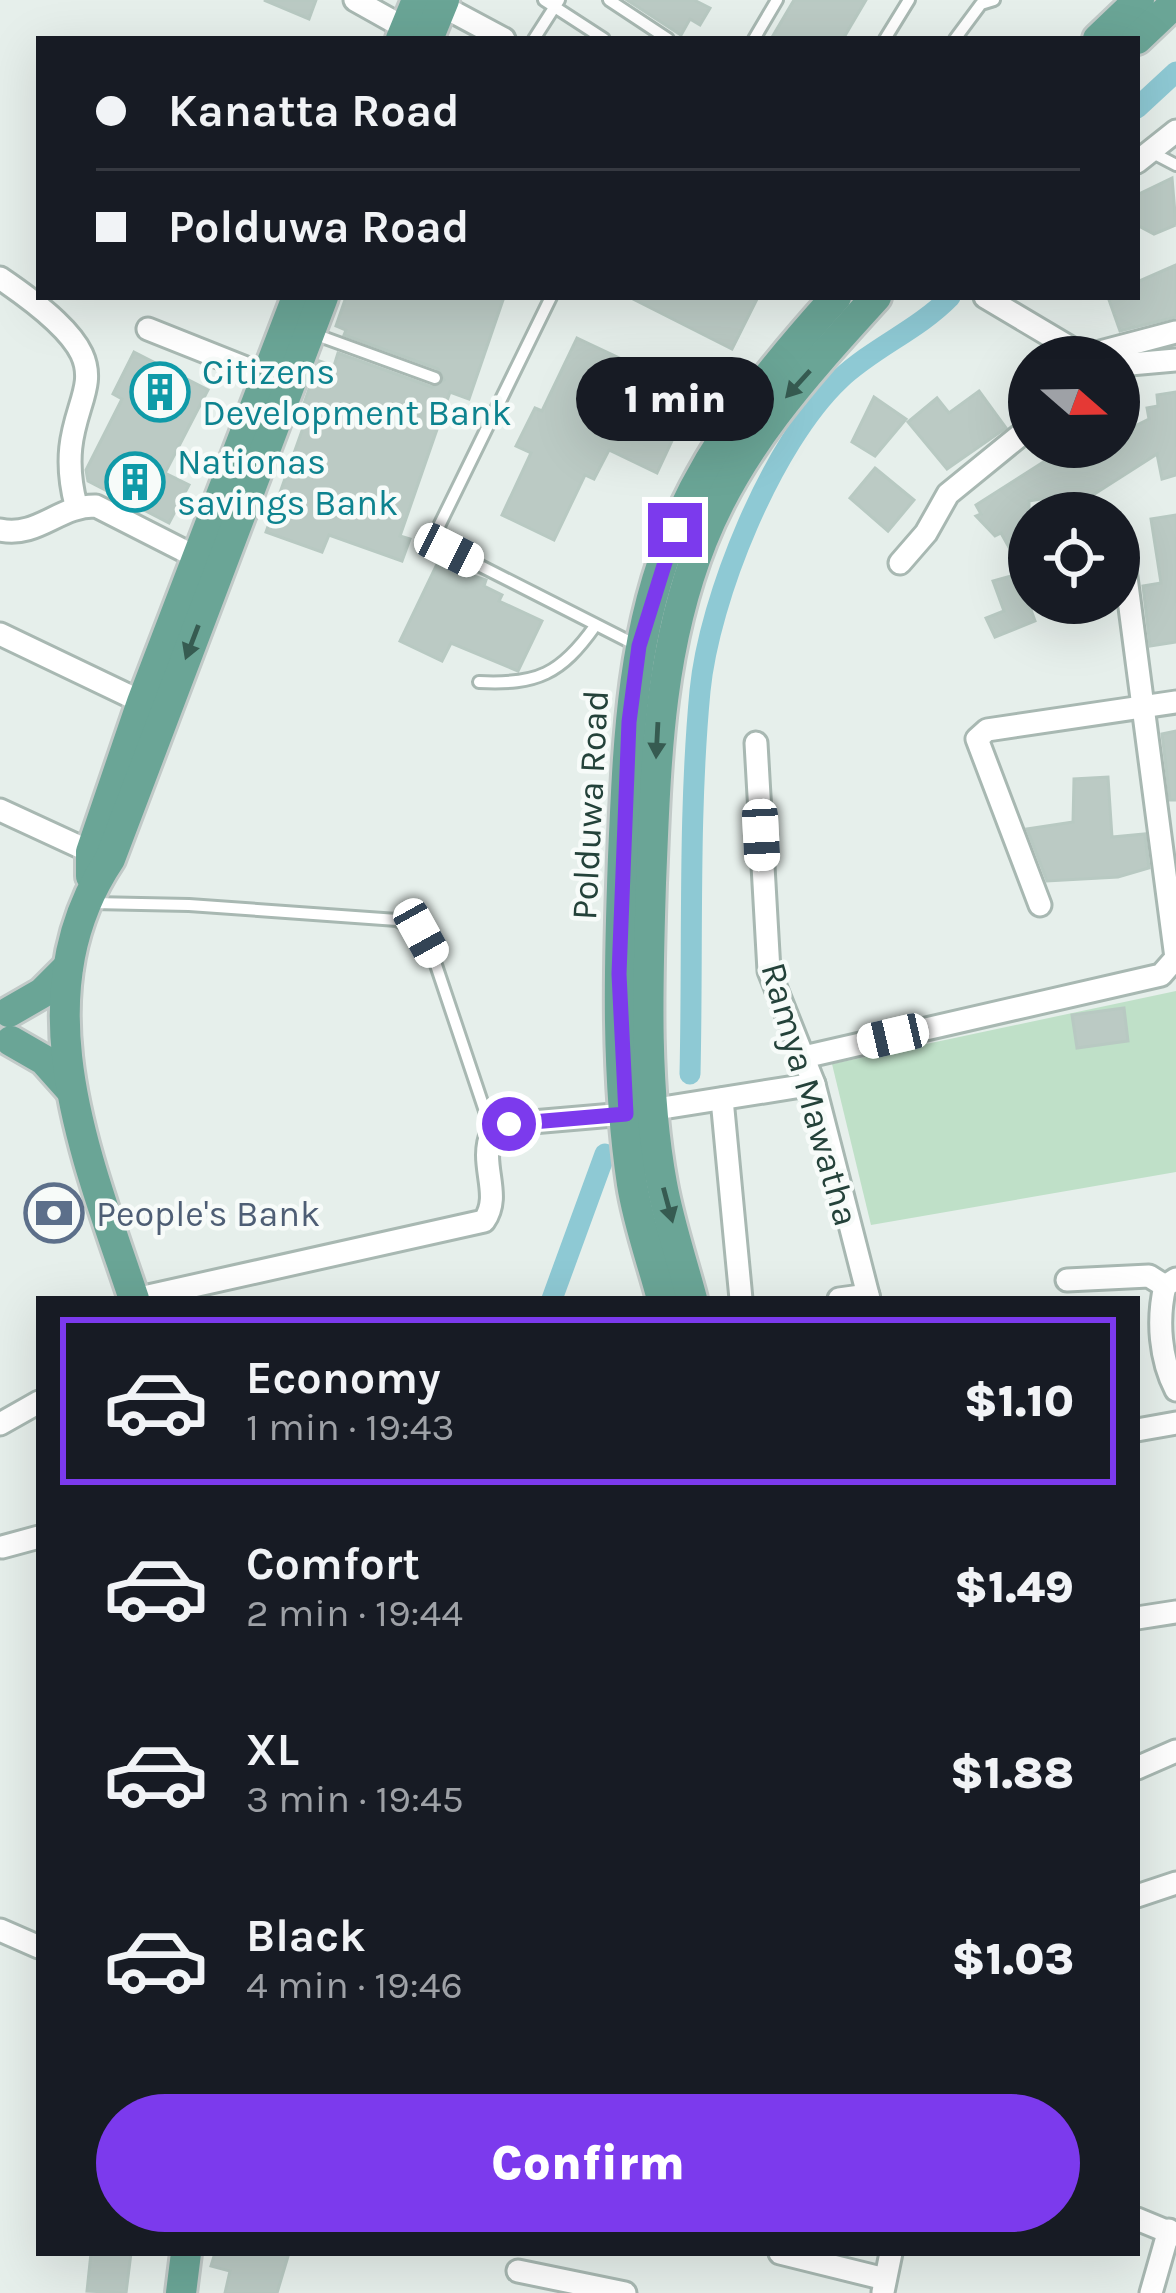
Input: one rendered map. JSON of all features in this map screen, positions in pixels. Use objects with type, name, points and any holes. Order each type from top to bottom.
[{"type":"main road","points":[[1103,36],[1146,10]]},
{"type":"main road","points":[[88,896],[110,859],[266,376],[296,300]]},
{"type":"main road","points":[[134,1296],[69,1088],[63,1023],[68,967],[88,896],[91,852],[142,702],[209,564],[322,300]]},
{"type":"main road","name":"Polduwa Road","points":[[653,649],[675,530],[710,458],[756,386],[833,300]]},
{"type":"main road","name":"Polduwa Road","points":[[691,1296],[640,1112],[619,974],[629,722],[653,649],[735,472],[780,404],[873,300]]},
{"type":"main road","points":[[5,1027],[68,967]]},
{"type":"main road","points":[[5,1027],[63,1023]]},
{"type":"main road","points":[[5,1027],[69,1088]]},
{"type":"main road","name":"Polduwa Road","points":[[640,1112],[633,1188],[661,1296]]},
{"type":"main road","points":[[181,2293],[186,2256]]},
{"type":"street","points":[[355,0],[494,36]]},
{"type":"street","points":[[1144,157],[1176,131]]},
{"type":"street","points":[[0,278],[71,333],[88,363],[88,395],[66,467],[76,506]]},
{"type":"street","points":[[993,300],[1051,336]]},
{"type":"street","points":[[148,329],[266,376]]},
{"type":"street","points":[[1140,342],[1176,332]]},
{"type":"street","points":[[1140,363],[1176,360]]},
{"type":"street","points":[[900,563],[926,533],[948,494],[1008,445]]},
{"type":"street","points":[[0,530],[18,534],[76,506],[96,506],[209,564]]},
{"type":"street","points":[[804,1057],[1161,975],[1172,967],[1176,958],[1131,624]]},
{"type":"street","points":[[0,634],[142,702]]},
{"type":"street","points":[[1040,905],[977,739],[987,730],[1176,703]]},
{"type":"street","name":"Ramya Mawatha","points":[[756,743],[769,971],[814,1084],[869,1296]]},
{"type":"street","points":[[0,810],[91,852]]},
{"type":"street","points":[[149,1296],[484,1222],[492,1210],[484,1152],[500,1128],[814,1084]]},
{"type":"street","points":[[722,1099],[741,1296]]},
{"type":"street","points":[[1066,1280],[1149,1276],[1170,1283],[1160,1308],[1165,1369],[1176,1390]]},
{"type":"street","points":[[0,1424],[36,1404]]},
{"type":"street","points":[[1140,1430],[1176,1424]]},
{"type":"street","points":[[2,1546],[36,1538]]},
{"type":"street","points":[[1140,1618],[1176,1612]]},
{"type":"street","points":[[1140,1767],[1176,1751]]},
{"type":"street","points":[[1140,1896],[1176,1883]]},
{"type":"street","points":[[0,1930],[36,1946]]},
{"type":"street","points":[[1140,2220],[1172,2232],[1151,2293]]},
{"type":"street","points":[[789,2256],[884,2286],[890,2256]]},
{"type":"street","points":[[518,2271],[625,2293]]},
{"type":"lane","points":[[609,0],[663,36]]},
{"type":"lane","points":[[756,36],[777,0]]},
{"type":"lane","points":[[887,36],[909,0]]},
{"type":"lane","points":[[957,36],[983,1]]},
{"type":"lane","points":[[536,36],[552,2],[600,36]]},
{"type":"lane","points":[[1144,157],[1176,166]]},
{"type":"lane","points":[[550,300],[439,526],[439,537],[449,550],[595,626],[653,649]]},
{"type":"lane","points":[[309,332],[435,378]]},
{"type":"lane","points":[[479,682],[522,684],[552,672],[595,626]]},
{"type":"lane","points":[[88,896],[397,920],[421,933],[500,1128]]},
{"type":"green space","points":[[1176,991],[1176,1172],[871,1225],[832,1064]]},
{"type":"building","points":[[264,0],[316,0],[309,19]]},
{"type":"building","points":[[627,0],[694,0],[710,8],[700,25],[690,19],[681,35]]},
{"type":"building","points":[[794,0],[866,0],[845,36],[773,36]]},
{"type":"building","points":[[1172,178],[1176,225],[1154,234],[1140,227],[1140,194]]},
{"type":"building","points":[[1176,265],[1176,317],[1120,331],[1109,300],[1140,300],[1140,281]]},
{"type":"building","points":[[345,300],[503,300],[469,399],[450,392],[400,536],[410,539],[402,561],[329,535],[322,552],[266,532],[309,411],[302,409],[319,361],[334,366],[338,353],[432,387],[444,380],[438,369],[344,335],[346,330],[336,326]]},
{"type":"building","points":[[635,300],[756,300],[732,349]]},
{"type":"building","points":[[577,338],[651,373],[640,397],[683,417],[657,473],[609,450],[594,479],[585,475],[554,540],[502,515],[531,453],[516,446],[535,408],[542,411]]},
{"type":"building","points":[[134,352],[208,390],[165,473],[189,485],[169,523],[88,481],[86,470],[122,399],[113,394]]},
{"type":"building","points":[[979,391],[1006,428],[947,469],[908,422],[937,398],[949,413]]},
{"type":"building","points":[[1176,392],[1176,475],[1162,479],[1157,454],[1140,465],[1140,424],[1149,419],[1147,408],[1158,406],[1157,395]]},
{"type":"building","points":[[874,397],[906,419],[875,456],[852,442]]},
{"type":"building","points":[[875,468],[914,500],[888,531],[850,498]]},
{"type":"building","points":[[1034,468],[1135,468],[1098,492],[1008,492],[1008,546],[1001,533],[995,536],[976,516],[981,514],[976,505]]},
{"type":"building","points":[[1176,515],[1176,642],[1150,646],[1143,586],[1161,583],[1151,519]]},
{"type":"building","points":[[437,564],[486,580],[484,586],[502,595],[499,601],[542,621],[518,671],[451,643],[442,661],[400,641]]},
{"type":"building","points":[[1008,577],[1008,624],[1028,624],[995,637],[986,618],[1004,611],[993,581]]},
{"type":"building","points":[[1176,731],[1176,800],[1170,800],[1162,734]]},
{"type":"building","points":[[1108,777],[1112,837],[1145,834],[1149,868],[1118,877],[1047,881],[1027,829],[1073,822],[1074,779]]},
{"type":"building","points":[[1124,1008],[1128,1041],[1077,1048],[1072,1015]]},
{"type":"building","points":[[91,2256],[131,2256],[126,2293],[87,2291]]},
{"type":"building","points":[[214,2256],[288,2256],[277,2293],[225,2293],[230,2271],[211,2266]]},
{"type":"waterway","points":[[1140,105],[1176,72]]},
{"type":"waterway","points":[[690,1074],[696,738],[706,654],[730,568],[768,481],[815,407],[853,368],[946,300]]},
{"type":"waterway","points":[[553,1296],[605,1154]]},
{"type":"place","name":"Citizens Development Bank","points":[[160,392]]},
{"type":"place","name":"Nationas savings Bank","points":[[135,482]]},
{"type":"place","name":"People's Bank","points":[[54,1213]]},
{"type":"route","points":[[509,1124],[626,1114],[619,974],[629,722],[639,646],[675,530]]}]
